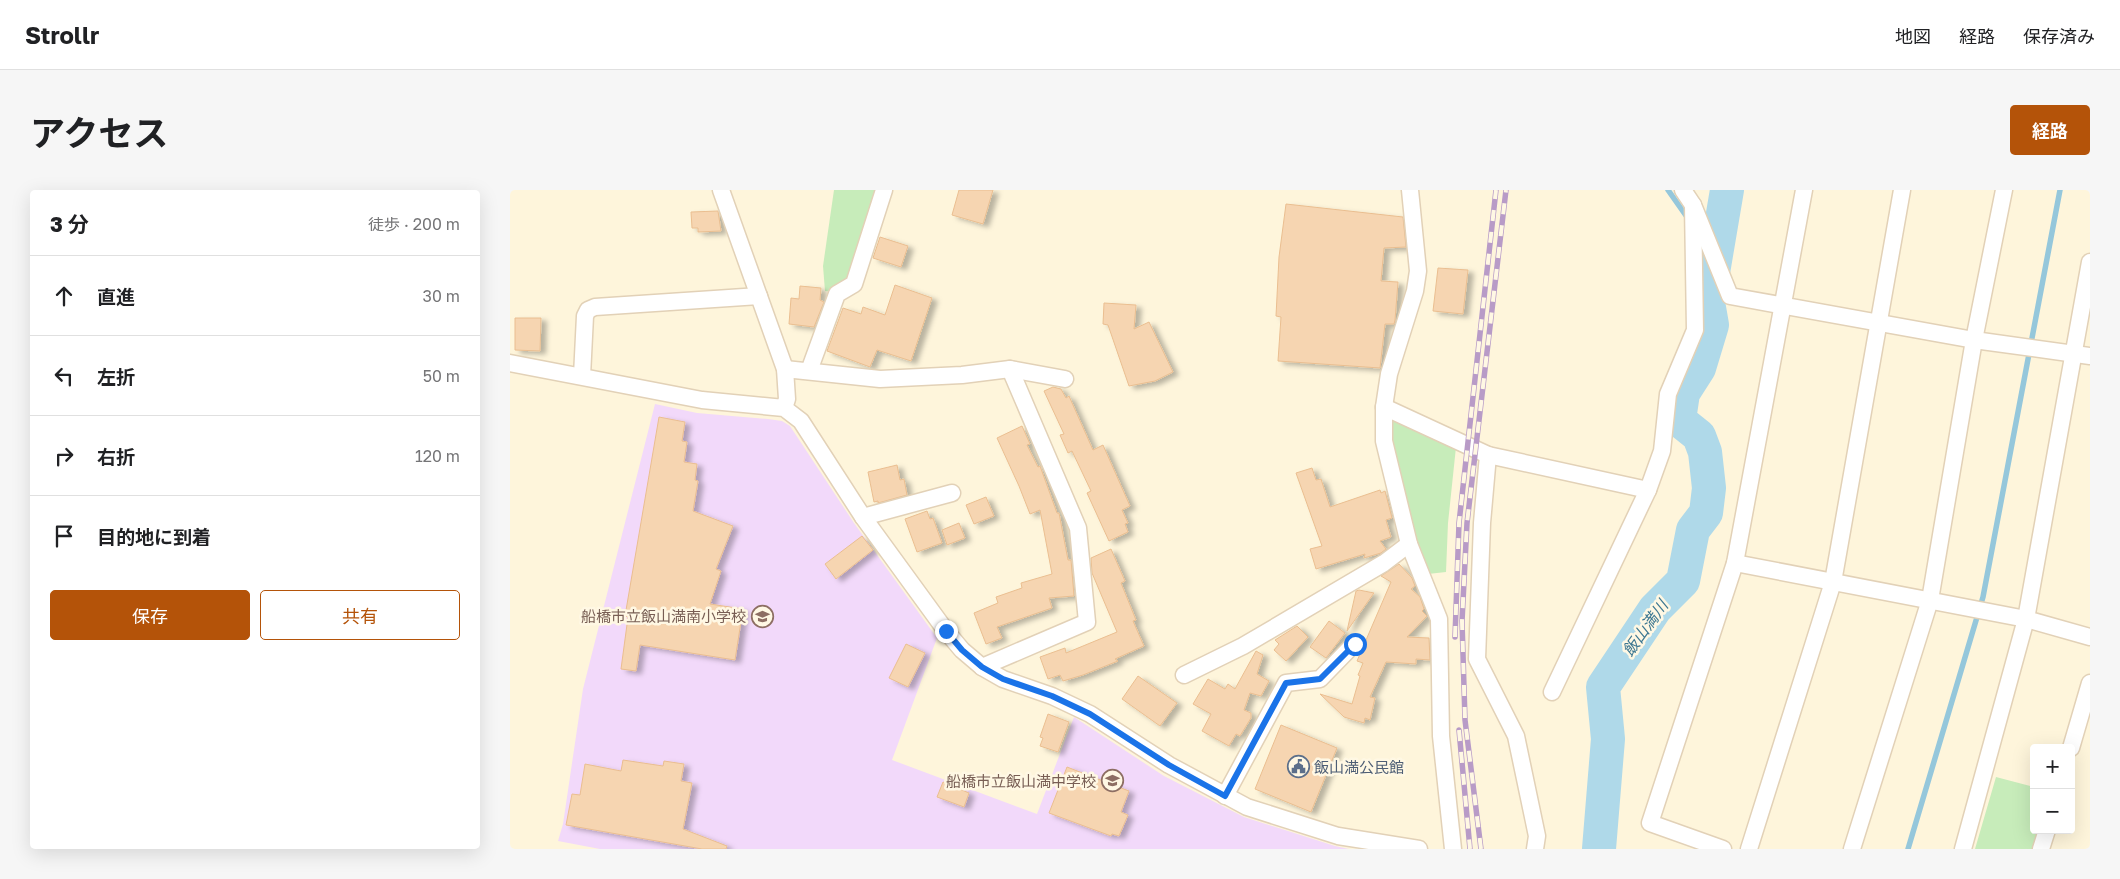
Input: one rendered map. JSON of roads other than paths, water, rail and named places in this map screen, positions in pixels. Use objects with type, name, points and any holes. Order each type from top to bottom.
[{"type":"street","points":[[721,190],[785,369],[787,398],[784,408]]},
{"type":"street","points":[[808,371],[837,294],[854,284],[884,190]]},
{"type":"street","points":[[1410,190],[1418,271],[1415,291],[1389,374],[1384,408],[1384,441],[1408,544],[1439,619],[1441,736],[1452,849]]},
{"type":"street","points":[[1683,190],[1693,205],[1706,233],[1730,296],[1974,340],[2082,355]]},
{"type":"street","points":[[1723,849],[1650,823],[1735,563],[1804,190]]},
{"type":"street","points":[[1749,849],[1833,582],[1880,324],[1902,190]]},
{"type":"street","points":[[1852,849],[1930,600],[1974,340],[2004,190]]},
{"type":"street","points":[[1552,692],[1648,490],[1662,451],[1668,394],[1695,330],[1693,205]]},
{"type":"street","points":[[1963,849],[2026,619],[2082,355],[2090,262]]},
{"type":"street","points":[[582,376],[585,316],[588,310],[595,307],[759,296]]},
{"type":"street","points":[[510,362],[702,400],[784,408],[801,421],[863,517],[946,631],[962,650],[982,667],[1003,679],[1052,696],[1090,714],[1169,765],[1247,807],[1338,836],[1420,849]]},
{"type":"street","points":[[785,369],[880,379],[962,375],[1010,369],[1065,379]]},
{"type":"street","points":[[982,667],[1087,622],[1078,528],[1010,369]]},
{"type":"street","points":[[1384,408],[1488,455],[1648,490]]},
{"type":"street","points":[[1488,455],[1482,523],[1477,660],[1516,736],[1537,836],[1535,849]]},
{"type":"street","points":[[863,517],[952,493]]},
{"type":"street","points":[[1184,674],[1243,646],[1384,563],[1408,544]]},
{"type":"street","points":[[1735,563],[2026,619],[2090,637]]},
{"type":"street","points":[[1225,796],[1286,683],[1320,679],[1355,644]]},
{"type":"street","points":[[2072,744],[2090,683]]},
{"type":"street","points":[[2041,849],[2046,834]]},
{"type":"waterway","points":[[1668,190],[1687,217]]},
{"type":"waterway","name":"飯山満川","points":[[1599,849],[1608,739],[1603,687],[1655,609],[1683,581],[1693,530],[1706,513],[1709,488],[1705,452],[1699,436],[1679,420],[1683,393],[1699,368],[1712,325],[1708,302],[1727,190]]},
{"type":"waterway","points":[[1908,849],[1983,597],[2060,190]]},
{"type":"waterway","points":[[1700,246],[1712,275]]},
{"type":"railway","points":[[1455,637],[1459,523],[1496,190]]},
{"type":"railway","points":[[1481,849],[1465,720],[1462,621],[1467,523],[1506,190]]},
{"type":"railway","points":[[1459,730],[1470,849]]},
{"type":"place","name":"船橋市立飯山満南小学校","points":[[762,616]]},
{"type":"place","name":"飯山満公民館","points":[[1298,767]]},
{"type":"place","name":"船橋市立飯山満中学校","points":[[1112,781]]}]
